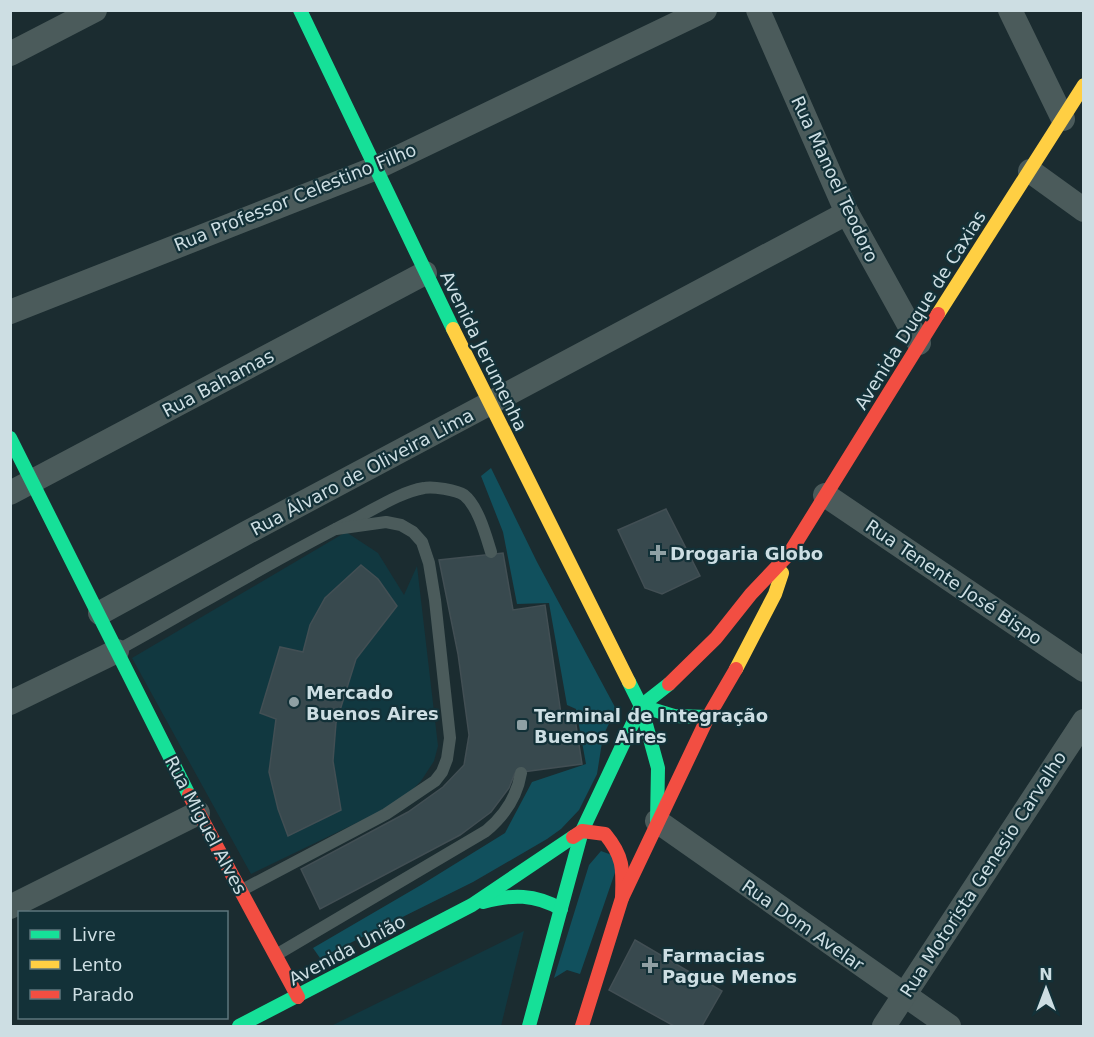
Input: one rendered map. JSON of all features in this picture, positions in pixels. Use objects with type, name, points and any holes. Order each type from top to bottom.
[{"type":"main road","name":"Avenida Jerumenha","points":[[300,10],[425,273],[641,706],[658,768],[657,821]]},
{"type":"main road","name":"Avenida Duque de Caxias","points":[[529,1026],[582,831],[641,706],[674,680],[716,638],[745,601],[789,554],[918,344],[1083,85]]},
{"type":"main road","name":"Rua Miguel Alves","points":[[10,438],[198,813],[298,997]]},
{"type":"main road","name":"Avenida Duque de Caxias","points":[[657,821],[685,768],[708,717],[731,679],[775,594],[789,554]]},
{"type":"main road","points":[[641,706],[657,714],[675,717],[708,717]]},
{"type":"main road","points":[[582,1026],[622,898],[657,821]]},
{"type":"main road","points":[[582,831],[605,834],[619,849],[624,864],[622,898]]},
{"type":"main road","name":"Avenida União","points":[[238,1026],[472,905],[582,831]]},
{"type":"main road","name":"Avenida União","points":[[472,905],[506,895],[538,897],[561,909]]},
{"type":"street","points":[[10,54],[95,10]]},
{"type":"street","name":"Rua Professor Celestino Filho","points":[[10,312],[376,168],[705,10]]},
{"type":"street","name":"Rua Manoel Teodoro","points":[[758,10],[847,213],[918,344]]},
{"type":"street","points":[[1010,10],[1063,119]]},
{"type":"street","points":[[1030,171],[1083,210]]},
{"type":"street","name":"Rua Álvaro de Oliveira Lima","points":[[100,614],[248,532],[847,213]]},
{"type":"street","name":"Rua Bahamas","points":[[10,493],[425,273]]},
{"type":"street","name":"Rua Tenente José Bispo","points":[[825,495],[1083,670]]},
{"type":"street","points":[[10,703],[117,651]]},
{"type":"street","name":"Rua Motorista Genesio Carvalho","points":[[884,1026],[1083,721]]},
{"type":"street","points":[[10,907],[198,813]]},
{"type":"street","name":"Rua Dom Avelar","points":[[657,821],[903,996],[949,1026]]},
{"type":"lane","points":[[117,651],[336,529],[410,492],[426,487],[444,489],[463,495],[476,511],[486,532],[491,552]]},
{"type":"lane","points":[[240,891],[386,813],[435,781],[442,772],[447,759],[450,738],[435,600],[429,563],[422,542],[413,532],[401,525],[386,522],[336,529]]},
{"type":"lane","points":[[276,955],[486,831],[501,818],[511,802],[521,773]]},
{"type":"shaded area","points":[[491,468],[537,562],[616,709],[603,736],[597,774],[579,810],[561,829],[547,839],[473,882],[320,958],[313,948],[505,833],[532,782],[586,764],[576,709],[567,705],[549,603],[517,604],[503,532],[481,476]]},
{"type":"shaded area","name":"Mercado Buenos Aires","points":[[346,532],[378,553],[404,595],[417,566],[438,746],[434,761],[421,781],[405,797],[251,874],[132,658]]},
{"type":"shaded area","points":[[601,851],[620,858],[580,974],[567,970],[554,978],[589,865]]},
{"type":"shaded area","points":[[524,931],[501,1026],[331,1026]]},
{"type":"building","name":"Drogaria Globo","points":[[666,509],[700,576],[662,594],[645,588],[618,530]]},
{"type":"building","name":"Terminal de Integração Buenos Aires","points":[[503,553],[513,610],[545,605],[561,714],[574,712],[582,764],[515,773],[509,788],[491,812],[460,835],[320,909],[301,869],[408,812],[443,787],[464,765],[469,735],[458,654],[439,560]]},
{"type":"building","points":[[361,565],[378,579],[397,606],[356,659],[336,723],[333,761],[341,810],[288,836],[278,809],[269,772],[276,719],[260,713],[280,647],[303,652],[310,625],[325,598]]},
{"type":"building","name":"Farmacias Pague Menos","points":[[635,940],[722,991],[702,1026],[674,1026],[609,990]]},
{"type":"traffic: fast","points":[[300,10],[453,329]]},
{"type":"traffic: fast","points":[[10,438],[189,795]]},
{"type":"traffic: fast","points":[[629,682],[641,706],[658,768],[657,821]]},
{"type":"traffic: fast","points":[[529,1026],[582,831],[641,706],[669,684]]},
{"type":"traffic: fast","points":[[641,706],[674,716],[708,717]]},
{"type":"traffic: fast","points":[[239,1026],[472,905],[573,837]]},
{"type":"traffic: fast","points":[[483,902],[523,897],[542,900],[561,909]]},
{"type":"traffic: slow","points":[[938,314],[1084,85]]},
{"type":"traffic: slow","points":[[453,329],[629,682]]},
{"type":"traffic: slow","points":[[736,669],[775,594],[782,573]]},
{"type":"traffic: jam","points":[[669,684],[716,638],[751,594],[789,554],[938,314]]},
{"type":"traffic: jam","points":[[582,1026],[622,898],[708,717],[736,669]]},
{"type":"traffic: jam","points":[[189,795],[298,997]]},
{"type":"traffic: jam","points":[[573,837],[582,831],[605,834],[616,850],[621,864],[622,898]]},
{"type":"place","name":"Drogaria Globo","points":[[658,553]]},
{"type":"place","name":"Mercado Buenos Aires","points":[[294,702]]},
{"type":"place","name":"Terminal de Integração Buenos Aires","points":[[522,725]]},
{"type":"place","name":"Farmacias Pague Menos","points":[[650,965]]}]
